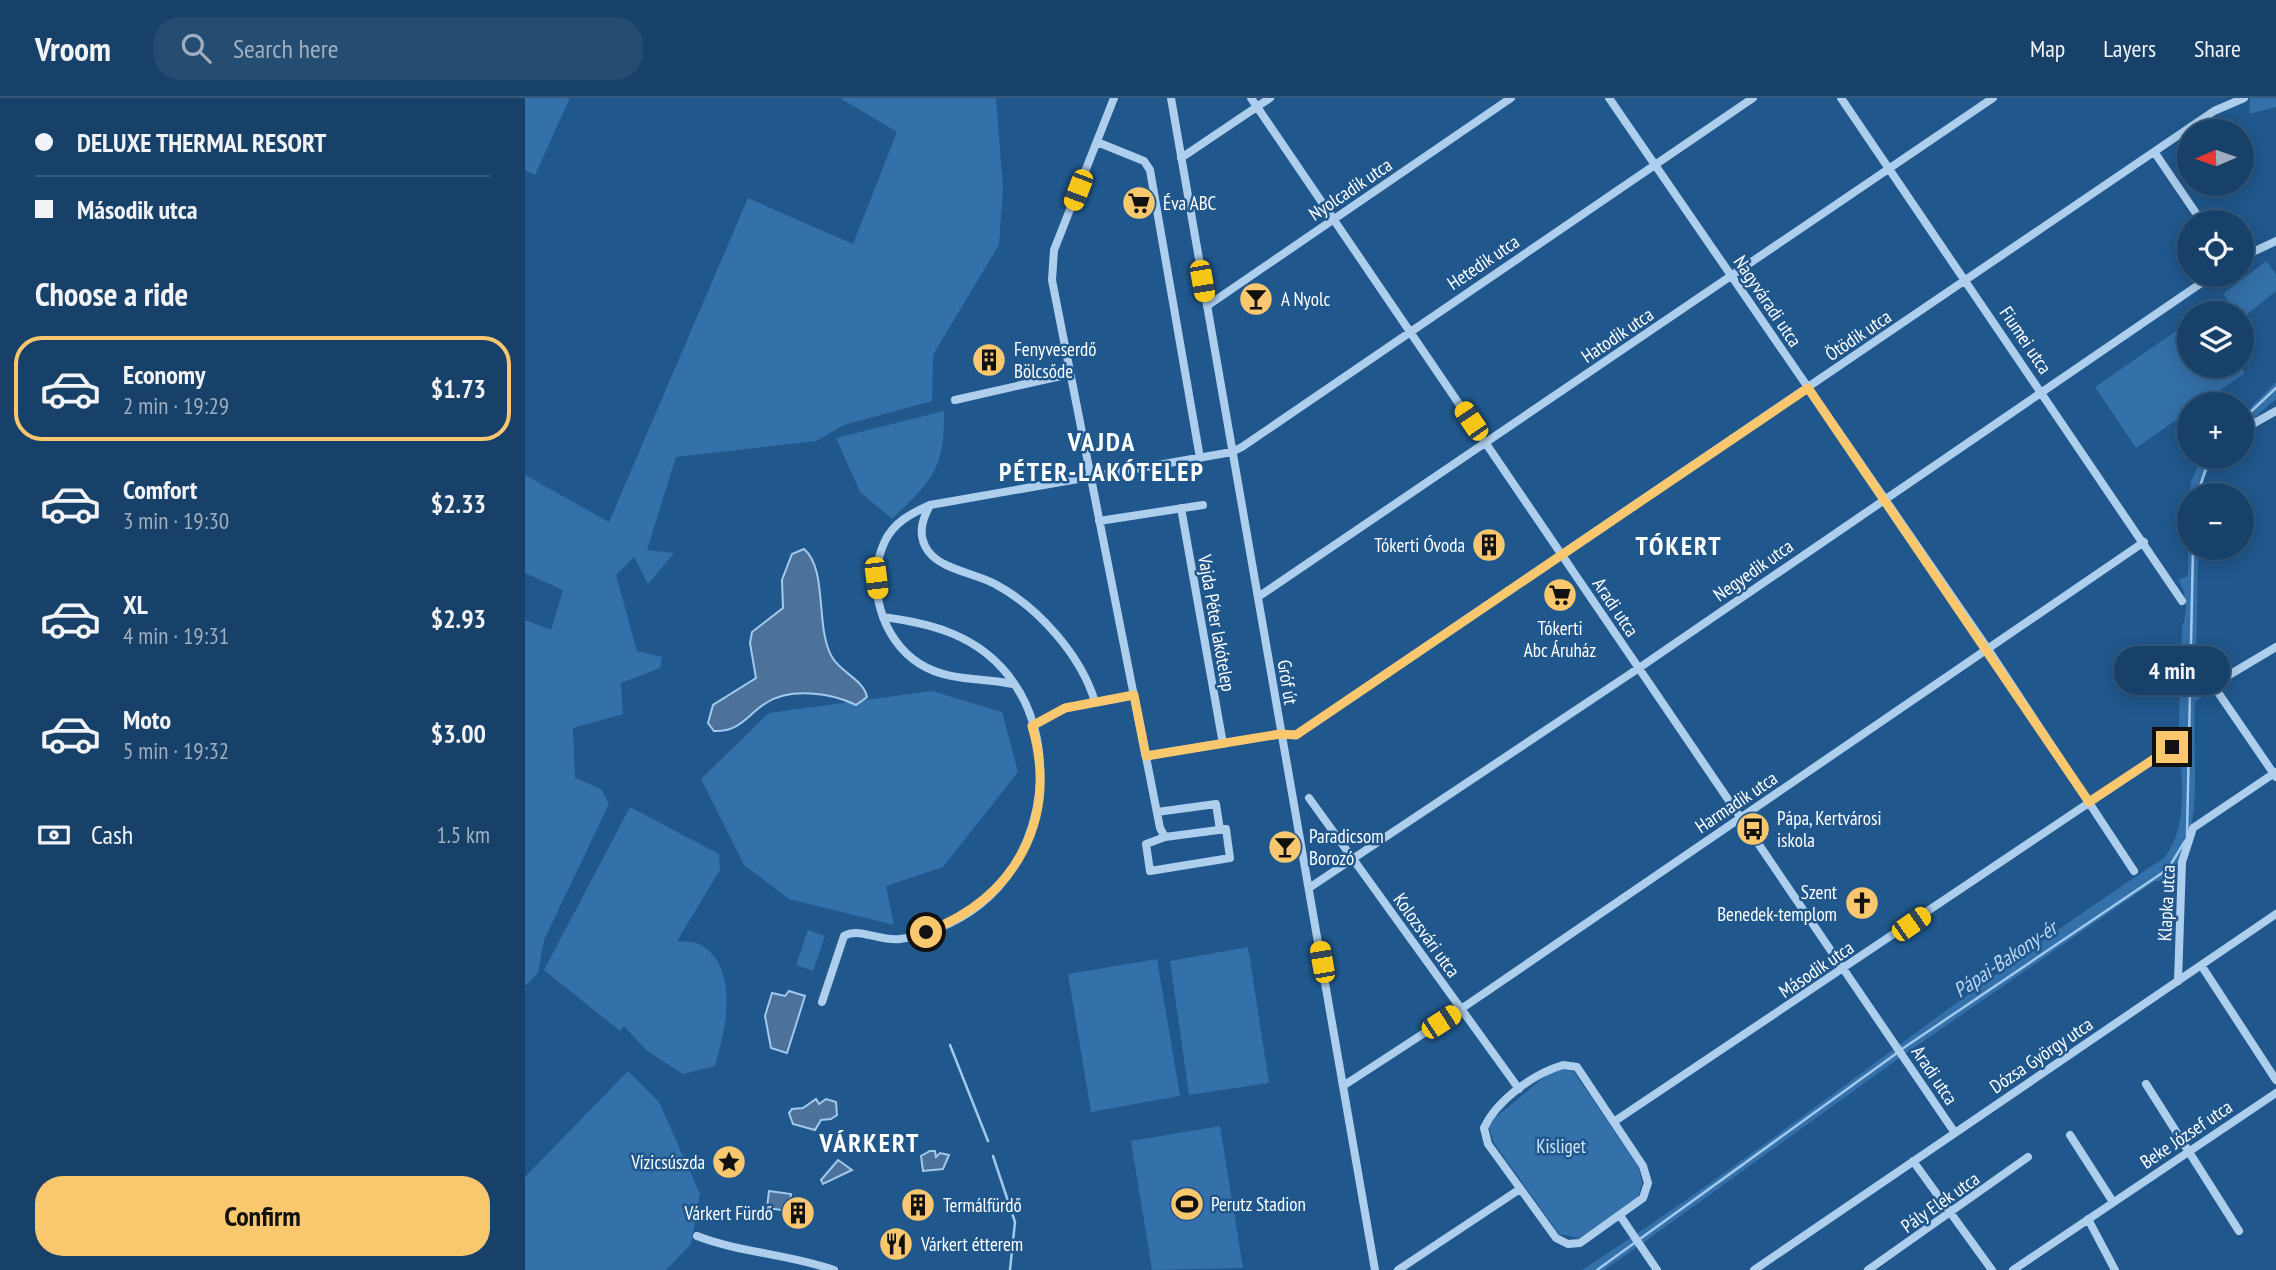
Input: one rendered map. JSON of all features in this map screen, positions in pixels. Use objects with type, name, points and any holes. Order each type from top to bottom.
[{"type":"street","points":[[1114,98],[1051,264],[1099,521],[1157,812],[1165,837]]},
{"type":"street","name":"Gróf út","points":[[1171,98],[1375,1270]]},
{"type":"street","name":"Aradi utca","points":[[1251,98],[1955,1133]]},
{"type":"street","points":[[1181,158],[1270,98]]},
{"type":"street","name":"Nyolcadik utca","points":[[1207,306],[1511,98]]},
{"type":"street","name":"Nagyváradi utca","points":[[1609,98],[1988,649],[2134,871]]},
{"type":"street","name":"Hetedik utca","points":[[1232,452],[1753,98]]},
{"type":"street","name":"Fiumei utca","points":[[1841,98],[2182,601]]},
{"type":"street","name":"Hatodik utca","points":[[1258,597],[1891,170],[1993,98]]},
{"type":"street","name":"Ötödik utca","points":[[1280,734],[1296,735],[2214,111],[2243,98]]},
{"type":"street","points":[[1097,142],[1144,161],[1150,170],[1200,458]]},
{"type":"street","points":[[2155,153],[2194,210]]},
{"type":"street","points":[[2254,251],[2276,241]]},
{"type":"street","name":"Negyedik utca","points":[[1309,888],[1639,668],[2195,287]]},
{"type":"street","points":[[955,400],[1070,374]]},
{"type":"street","points":[[2254,423],[2276,411]]},
{"type":"street","points":[[1013,684],[958,679],[921,665],[904,652],[883,617],[876,578],[885,540],[912,513],[930,505],[1091,479],[1232,452]]},
{"type":"street","points":[[930,505],[921,528],[928,552],[939,561],[996,584],[1024,605],[1071,655],[1086,678],[1095,702]]},
{"type":"street","points":[[1099,521],[1203,505]]},
{"type":"street","name":"Vajda Péter lakótelep","points":[[1181,508],[1223,744]]},
{"type":"street","name":"Harmadik utca","points":[[1343,1086],[1461,1009],[2144,542]]},
{"type":"street","points":[[823,1002],[844,936],[853,931],[899,940],[936,928],[977,907],[1011,870],[1034,824],[1039,801],[1040,773],[1032,726],[1013,684],[1002,668],[953,633],[927,622],[883,617]]},
{"type":"street","points":[[2275,774],[2215,688],[2219,681],[2276,646]]},
{"type":"street","points":[[1032,726],[1051,713],[1134,695]]},
{"type":"street","points":[[1146,756],[1280,734]]},
{"type":"street","name":"Második utca","points":[[1615,1121],[1844,970],[2172,747]]},
{"type":"street","name":"Klapka utca","points":[[2178,981],[2182,862],[2193,828],[2275,774]]},
{"type":"street","name":"Kolozsvári utca","points":[[1309,798],[1519,1089]]},
{"type":"street","points":[[1157,812],[1216,804],[1220,830]]},
{"type":"street","points":[[1226,829],[1230,858],[1150,871],[1146,844],[1165,837],[1226,829]]},
{"type":"street","name":"Dózsa György utca","points":[[1754,1270],[2276,914]]},
{"type":"street","points":[[2201,965],[2276,1080]]},
{"type":"street","points":[[1563,1065],[1577,1067],[1615,1121],[1643,1166],[1648,1183],[1643,1198],[1621,1217],[1580,1243],[1568,1244],[1556,1238],[1520,1189],[1488,1144],[1484,1128],[1491,1112],[1519,1089],[1548,1069],[1563,1065]]},
{"type":"street","points":[[2145,1084],[2239,1231]]},
{"type":"street","name":"Beke József utca","points":[[2013,1270],[2276,1093]]},
{"type":"street","points":[[2070,1135],[2113,1202]]},
{"type":"street","name":"Pály Elek utca","points":[[1868,1270],[1952,1214],[2028,1157]]},
{"type":"street","points":[[1913,1161],[1992,1270]]},
{"type":"street","points":[[1398,1270],[1520,1189]]},
{"type":"street","points":[[1621,1217],[1657,1270]]},
{"type":"street","points":[[2088,1219],[2115,1270]]},
{"type":"street","points":[[697,1236],[721,1245],[812,1262],[834,1270]]},
{"type":"green space","points":[[525,98],[570,98],[535,175],[525,170]]},
{"type":"green space","points":[[840,98],[996,98],[1003,188],[999,245],[933,355],[932,401],[844,425],[816,441],[676,457],[647,550],[674,553],[648,584],[634,557],[616,575],[637,651],[662,657],[660,668],[621,683],[623,714],[573,728],[575,778],[601,789],[609,804],[544,940],[538,973],[525,986],[525,620],[551,630],[563,590],[525,573],[525,475],[609,522],[748,198],[853,244],[897,132]]},
{"type":"green space","points":[[2250,98],[2276,98],[2276,107],[2249,114]]},
{"type":"green space","points":[[2266,261],[2276,274],[2276,291],[2254,308],[2254,301],[2229,301],[2223,294],[2232,287],[2254,287],[2254,270]]},
{"type":"green space","points":[[2177,330],[2177,378],[2238,378],[2217,392],[2177,392],[2177,419],[2136,448],[2095,387]]},
{"type":"green space","points":[[2276,382],[2276,399],[2254,418],[2254,404]]},
{"type":"green space","points":[[944,411],[939,461],[926,483],[892,519],[860,492],[836,438]]},
{"type":"green space","points":[[2197,469],[2209,469],[2203,483],[2191,482]]},
{"type":"green space","points":[[2188,560],[2198,560],[2196,673],[2215,688],[2195,702],[2193,818],[2188,841],[2166,881],[2155,881],[1902,1056],[1604,1270],[1582,1270],[1656,1221],[2017,959],[2164,858],[2173,844],[2181,812],[2179,700],[2182,627],[2186,609],[2185,597],[2178,580],[2188,576]]},
{"type":"green space","points":[[932,691],[1002,712],[1018,772],[943,867],[886,886],[894,925],[789,899],[744,865],[701,779],[769,713]]},
{"type":"green space","points":[[630,807],[719,854],[720,870],[677,941],[694,942],[703,946],[715,957],[722,971],[727,1003],[723,1036],[715,1066],[683,1074],[647,1051],[624,1026],[620,1031],[544,970]]},
{"type":"green space","points":[[808,930],[825,936],[813,971],[796,965]]},
{"type":"green space","points":[[1248,947],[1269,1083],[1189,1095],[1170,961]]},
{"type":"green space","points":[[1157,959],[1180,1096],[1091,1112],[1068,974]]},
{"type":"green space","name":"Kisliget","points":[[1562,1069],[1574,1072],[1639,1168],[1642,1184],[1638,1197],[1579,1238],[1559,1234],[1494,1143],[1489,1128],[1495,1118],[1551,1071]]},
{"type":"green space","points":[[628,1071],[659,1102],[700,1194],[691,1244],[666,1270],[525,1270],[525,1177]]},
{"type":"green space","name":"Perutz Stadion","points":[[1220,1126],[1243,1268],[1152,1270],[1131,1141]]},
{"type":"shaded area","points":[[804,549],[816,570],[824,631],[832,657],[857,681],[867,697],[856,705],[823,695],[787,695],[766,703],[737,726],[714,731],[708,723],[713,705],[756,678],[750,643],[752,632],[783,608],[782,580],[792,554]]},
{"type":"shaded area","points":[[789,991],[805,996],[787,1053],[771,1048],[765,1016],[772,993],[785,996]]},
{"type":"shaded area","points":[[816,1099],[819,1104],[826,1099],[836,1102],[837,1115],[821,1120],[815,1130],[793,1124],[789,1113],[792,1109],[803,1108]]},
{"type":"shaded area","points":[[935,1151],[936,1157],[940,1153],[949,1155],[943,1169],[923,1171],[921,1156]]},
{"type":"shaded area","points":[[838,1160],[852,1170],[823,1184],[821,1180]]},
{"type":"shaded area","points":[[769,1191],[791,1194],[789,1211],[767,1208]]},
{"type":"waterway","name":"Pápai-Bakony-ér","points":[[2254,409],[2276,388]]},
{"type":"waterway","name":"Pápai-Bakony-ér","points":[[2201,483],[2206,469]]},
{"type":"waterway","name":"Pápai-Bakony-ér","points":[[2187,835],[2193,560]]},
{"type":"waterway","name":"Pápai-Bakony-ér","points":[[1902,1049],[2168,869],[2185,841]]},
{"type":"waterway","points":[[950,1045],[988,1141]]},
{"type":"waterway","name":"Pápai-Bakony-ér","points":[[1597,1270],[1897,1053]]},
{"type":"waterway","points":[[993,1156],[1015,1222],[1010,1270]]},
{"type":"place","name":"Éva ABC","points":[[1139,203]]},
{"type":"place","name":"A Nyolc","points":[[1256,299]]},
{"type":"place","name":"Fenyveserdő Bölcsőde","points":[[989,360]]},
{"type":"place","name":"Tókerti Óvoda","points":[[1489,545]]},
{"type":"place","name":"Tókerti Abc Áruház","points":[[1560,595]]},
{"type":"place","name":"Pápa, Kertvárosi iskola","points":[[1753,829]]},
{"type":"place","name":"Paradicsom Borozó","points":[[1285,847]]},
{"type":"place","name":"Szent Benedek-templom","points":[[1862,903]]},
{"type":"place","name":"Vízicsúszda","points":[[729,1162]]},
{"type":"place","name":"Perutz Stadion","points":[[1187,1204]]},
{"type":"place","name":"Termálfürdő","points":[[918,1205]]},
{"type":"place","name":"Várkert Fürdő","points":[[798,1213]]},
{"type":"place","name":"Várkert étterem","points":[[896,1244]]},
{"type":"district","name":"VAJDA PÉTER-LAKÓTELEP","points":[[1102,456]]},
{"type":"district","name":"TÓKERT","points":[[1679,545]]},
{"type":"district","name":"VÁRKERT","points":[[870,1142]]},
{"type":"route","points":[[926,932],[954,921],[977,907],[995,891],[1024,848],[1034,824],[1039,801],[1040,773],[1032,726],[1051,713],[1134,695],[1146,756],[1280,734],[1296,735],[1808,388],[1988,649],[2089,802],[2172,747]]}]
